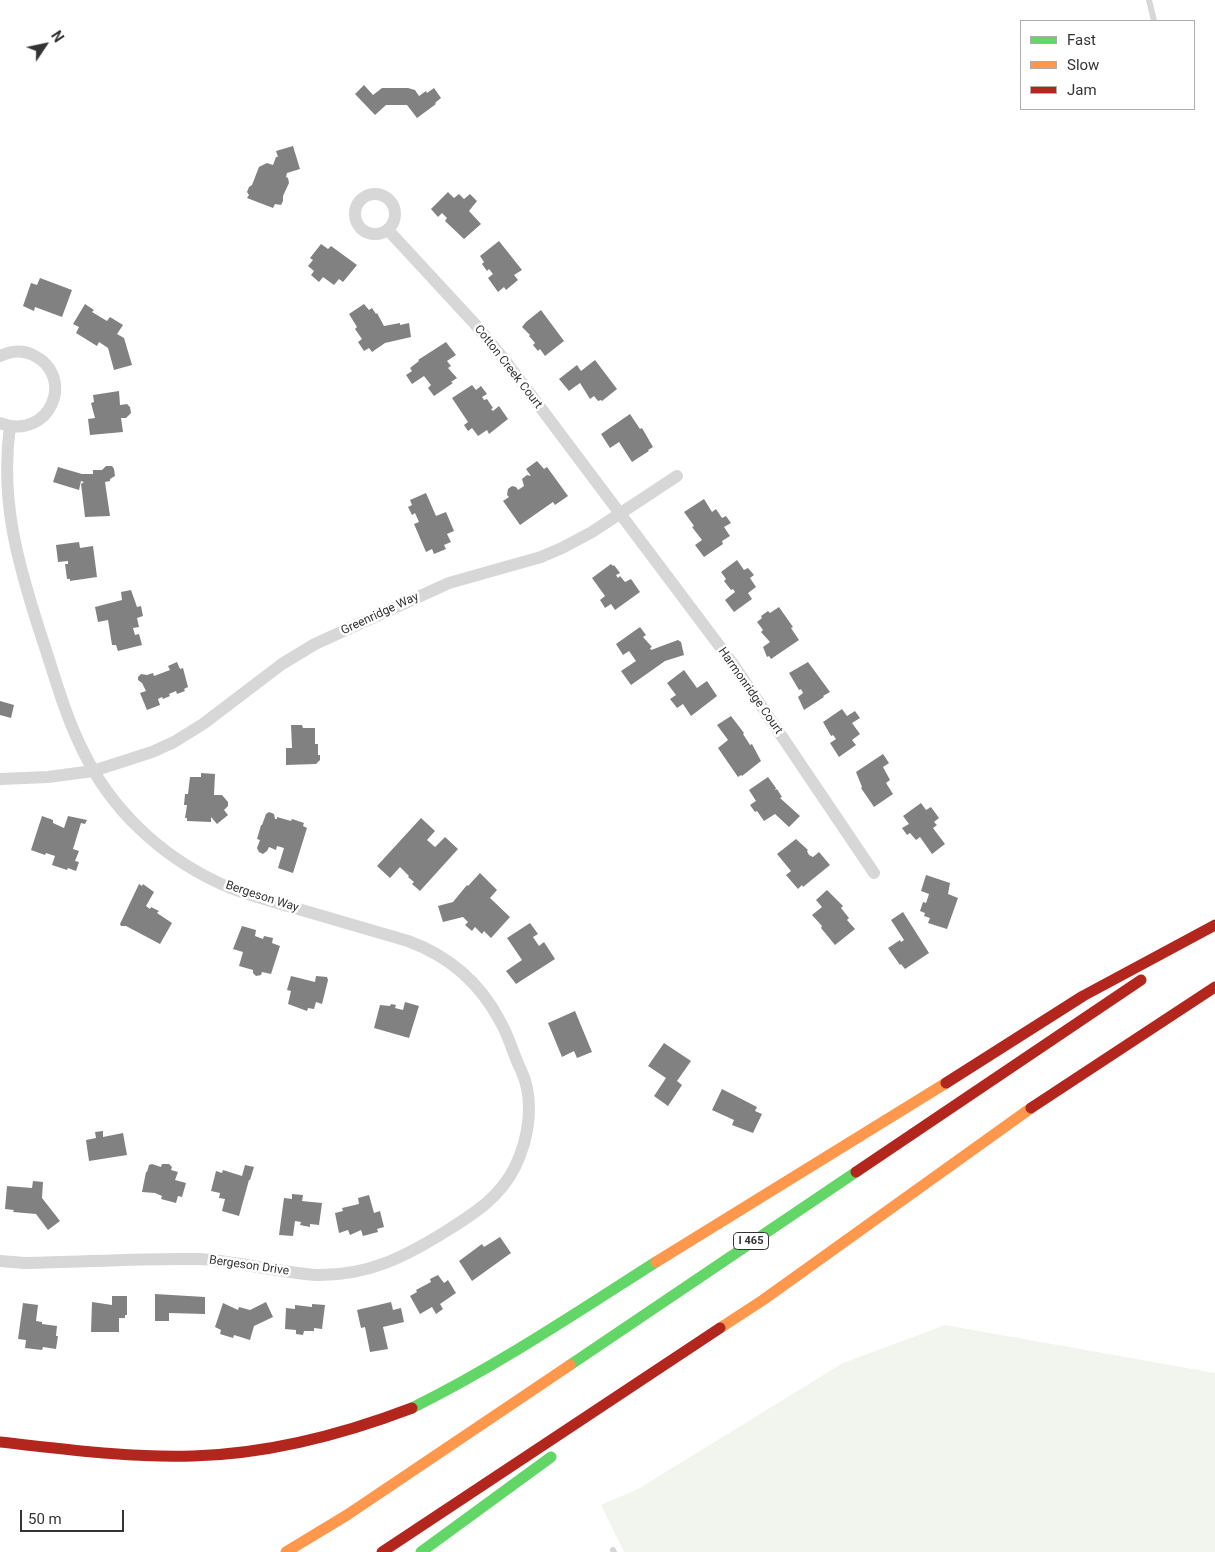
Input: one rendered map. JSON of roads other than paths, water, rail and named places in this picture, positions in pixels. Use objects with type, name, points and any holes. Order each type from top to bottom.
[{"type":"highway","points":[[0,1442],[126,1455],[194,1456],[238,1452],[304,1441],[369,1423],[411,1408],[502,1360],[1083,996],[1215,925]]},
{"type":"highway","name":"I 465","points":[[286,1552],[347,1515],[1215,931]]},
{"type":"highway","points":[[592,1427],[764,1300],[1024,1113],[1215,987]]},
{"type":"highway","points":[[382,1552],[552,1438],[764,1300]]},
{"type":"highway","points":[[421,1552],[560,1450]]},
{"type":"street","name":"Cotton Creek Court","points":[[388,230],[490,342],[620,513]]},
{"type":"street","name":"Bergeson Way","points":[[0,356],[15,351],[31,354],[42,360],[50,369],[54,381],[55,394],[53,402],[44,416],[30,425],[22,427],[5,424],[6,505],[16,557],[70,722],[93,771],[117,805],[138,827],[169,854],[192,869],[239,892],[420,945],[444,958],[470,978],[500,1020],[523,1073],[527,1091],[529,1118],[523,1148],[513,1172],[498,1193],[481,1209]]},
{"type":"street","name":"Greenridge Way","points":[[0,779],[48,777],[93,771],[144,755],[182,737],[212,718],[282,664],[315,644],[449,583],[562,548],[587,535],[677,476]]},
{"type":"street","name":"Harmonridge Court","points":[[620,513],[733,664],[874,873]]},
{"type":"street","name":"Bergeson Drive","points":[[0,1261],[25,1263],[200,1260],[314,1275],[344,1273],[374,1267],[395,1260],[421,1247],[481,1209]]},
{"type":"lane","points":[[1148,0],[1154,20]]}]
